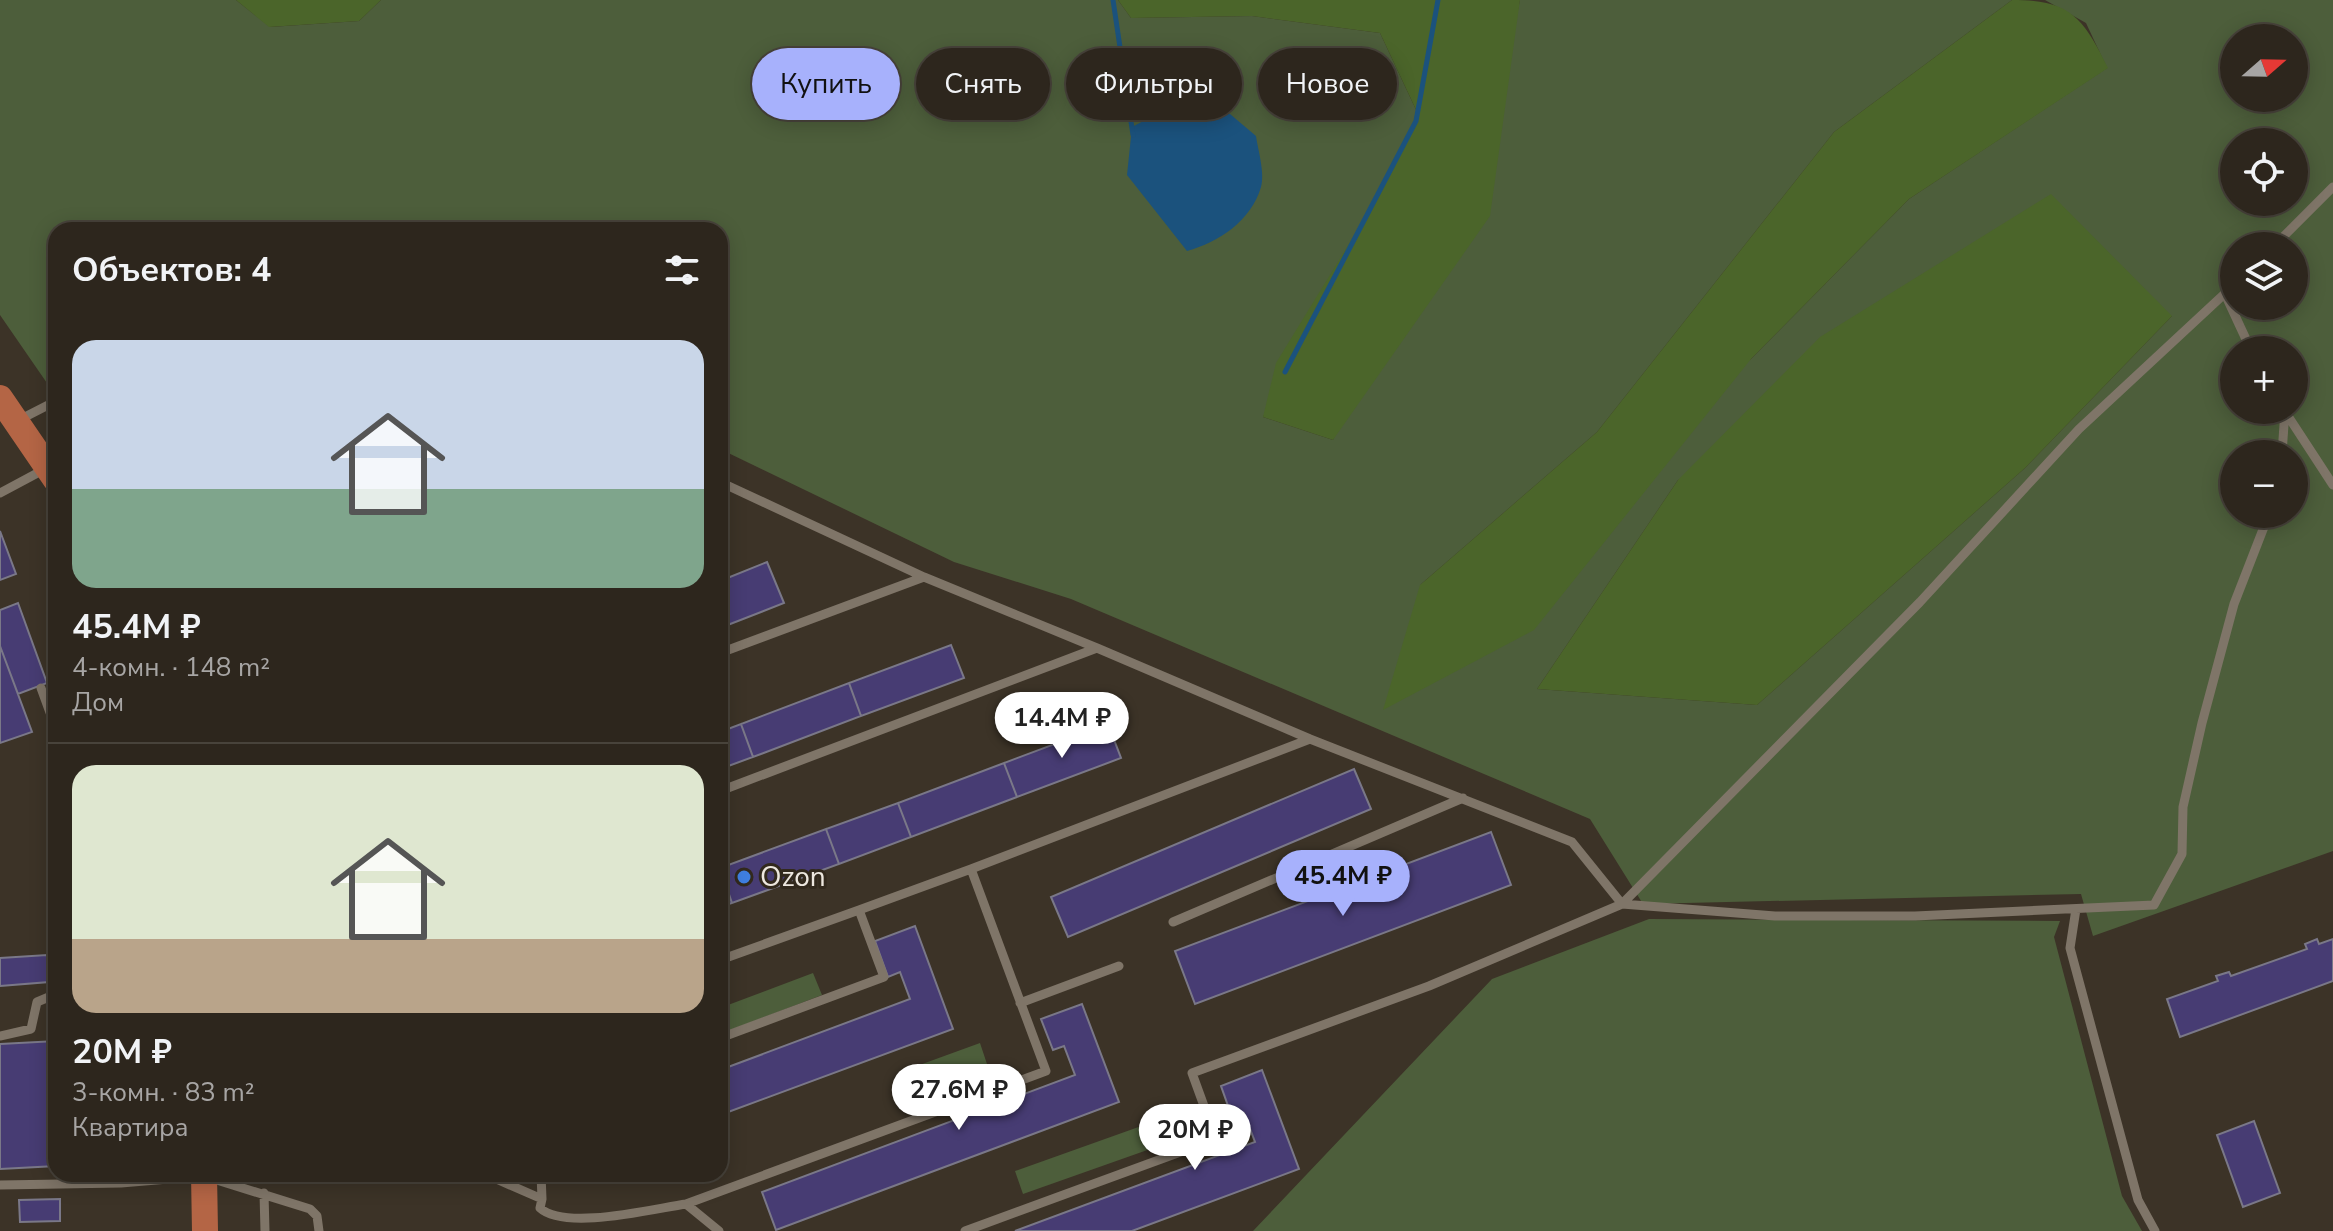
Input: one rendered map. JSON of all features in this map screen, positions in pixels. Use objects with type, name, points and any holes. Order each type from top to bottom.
[{"type":"main road","points":[[0,398],[48,468]]},
{"type":"main road","points":[[204,1182],[205,1231]]},
{"type":"lane","points":[[2288,232],[2333,187]]},
{"type":"lane","points":[[965,1231],[1216,1139],[1192,1073],[1429,986],[1622,904],[1920,602],[2079,429],[2220,299]]},
{"type":"lane","points":[[17,421],[48,405]]},
{"type":"lane","points":[[2293,424],[2333,485]]},
{"type":"lane","points":[[0,493],[48,475]]},
{"type":"lane","points":[[728,486],[924,577],[1310,739],[1572,842],[1622,904],[1775,916],[1915,916],[2154,905],[2182,854],[2183,807],[2202,723],[2234,604],[2264,528]]},
{"type":"lane","points":[[728,650],[924,577]]},
{"type":"lane","points":[[728,788],[1097,648]]},
{"type":"lane","points":[[41,688],[48,707]]},
{"type":"lane","points":[[728,957],[971,869],[1310,739]]},
{"type":"lane","points":[[1173,922],[1463,798]]},
{"type":"lane","points":[[541,1182],[540,1208],[565,1221],[686,1204],[1046,1071],[971,869]]},
{"type":"lane","points":[[2076,909],[2070,948],[2138,1200],[2155,1231]]},
{"type":"lane","points":[[728,1035],[884,977],[859,910]]},
{"type":"lane","points":[[1020,1003],[1119,966]]},
{"type":"lane","points":[[0,1036],[31,1029],[37,1002],[48,997]]},
{"type":"lane","points":[[0,1185],[131,1182]]},
{"type":"lane","points":[[227,1182],[310,1209],[317,1216],[319,1231]]},
{"type":"lane","points":[[503,1182],[542,1199]]},
{"type":"lane","points":[[264,1193],[265,1231]]},
{"type":"lane","points":[[686,1204],[719,1231]]},
{"type":"green space","points":[[0,0],[236,0],[270,27],[359,21],[381,0],[1118,0],[1131,18],[1252,16],[1380,33],[1387,48],[1258,48],[1258,120],[1397,120],[1397,69],[1418,114],[1263,417],[1333,440],[1512,38],[1520,0],[2012,0],[1834,132],[1597,432],[1420,585],[1751,359],[1909,199],[2107,68],[2086,23],[2045,0],[2333,0],[2333,851],[2093,936],[2081,894],[1643,904],[1590,819],[1071,599],[954,562],[728,453],[728,222],[48,222],[48,385],[0,315]],"holes":[[[2172,316],[2025,468],[1757,705],[1537,689],[1678,480]]]},
{"type":"green space","points":[[236,0],[381,0],[359,21],[269,27]]},
{"type":"green space","points":[[1118,0],[1520,0],[1490,216],[1333,440],[1263,417],[1276,363],[1377,198],[1418,114],[1397,69],[1397,48],[1387,48],[1380,33],[1252,16],[1131,18]]},
{"type":"green space","points":[[2012,0],[2048,4],[2073,15],[2091,36],[2108,68],[1909,199],[1751,359],[1534,630],[1383,710],[1420,585],[1597,432],[1834,132]]},
{"type":"green space","points":[[2051,194],[2172,316],[2025,468],[1757,705],[1537,689],[1678,480],[1820,337]]},
{"type":"green space","points":[[1649,919],[2060,921],[2054,937],[2122,1196],[2142,1231],[1253,1231],[1492,979]]},
{"type":"green space","points":[[813,973],[822,995],[728,1031],[728,1005]]},
{"type":"green space","points":[[980,1043],[988,1067],[922,1090],[914,1067]]},
{"type":"green space","points":[[1161,1119],[1170,1142],[1023,1194],[1015,1171]]},
{"type":"water","points":[[1145,120],[1237,120],[1256,136],[1262,168],[1261,187],[1250,210],[1222,236],[1187,251],[1127,175],[1132,127]]},
{"type":"building","points":[[0,531],[16,574],[0,580]]},
{"type":"building","points":[[767,562],[784,603],[728,625],[728,578]]},
{"type":"building","points":[[18,603],[47,683],[18,694],[0,646],[0,610]]},
{"type":"building","points":[[951,645],[964,678],[861,716],[849,683]]},
{"type":"building","points":[[0,646],[32,732],[0,743]]},
{"type":"building","points":[[849,683],[861,716],[753,757],[741,724]]},
{"type":"building","points":[[741,724],[753,757],[728,766],[728,729]]},
{"type":"building","points":[[1108,724],[1121,758],[1017,797],[1004,763]]},
{"type":"building","points":[[1004,763],[1017,797],[911,837],[898,803]]},
{"type":"building","points":[[1354,769],[1371,809],[1068,937],[1051,897]]},
{"type":"building","points":[[898,803],[911,837],[839,864],[826,829]]},
{"type":"building","points":[[826,829],[839,864],[732,903],[728,891],[728,865]]},
{"type":"building","points":[[1491,832],[1511,885],[1195,1004],[1175,951]]},
{"type":"building","points":[[915,926],[953,1029],[728,1112],[728,1067],[910,999],[900,972],[888,977],[875,941]]},
{"type":"building","points":[[2317,939],[2319,944],[2333,939],[2333,981],[2180,1037],[2167,999],[2218,981],[2216,976],[2229,972],[2231,976],[2307,949],[2305,944]]},
{"type":"building","points":[[47,955],[48,982],[0,986],[0,958]]},
{"type":"building","points":[[1082,1004],[1119,1102],[776,1230],[762,1192],[1075,1075],[1064,1046],[1053,1050],[1041,1019]]},
{"type":"building","points":[[48,1041],[48,1166],[0,1169],[0,1044]]},
{"type":"building","points":[[1262,1070],[1299,1169],[1132,1231],[1015,1231],[1255,1142],[1244,1113],[1232,1117],[1221,1086]]},
{"type":"building","points":[[2254,1121],[2280,1193],[2243,1207],[2217,1135]]},
{"type":"building","points":[[60,1199],[60,1221],[20,1222],[19,1200]]},
{"type":"waterway","points":[[1113,0],[1133,135]]},
{"type":"waterway","points":[[1285,372],[1416,121],[1438,0]]},
{"type":"place","name":"Ozon","points":[[744,877]]}]
